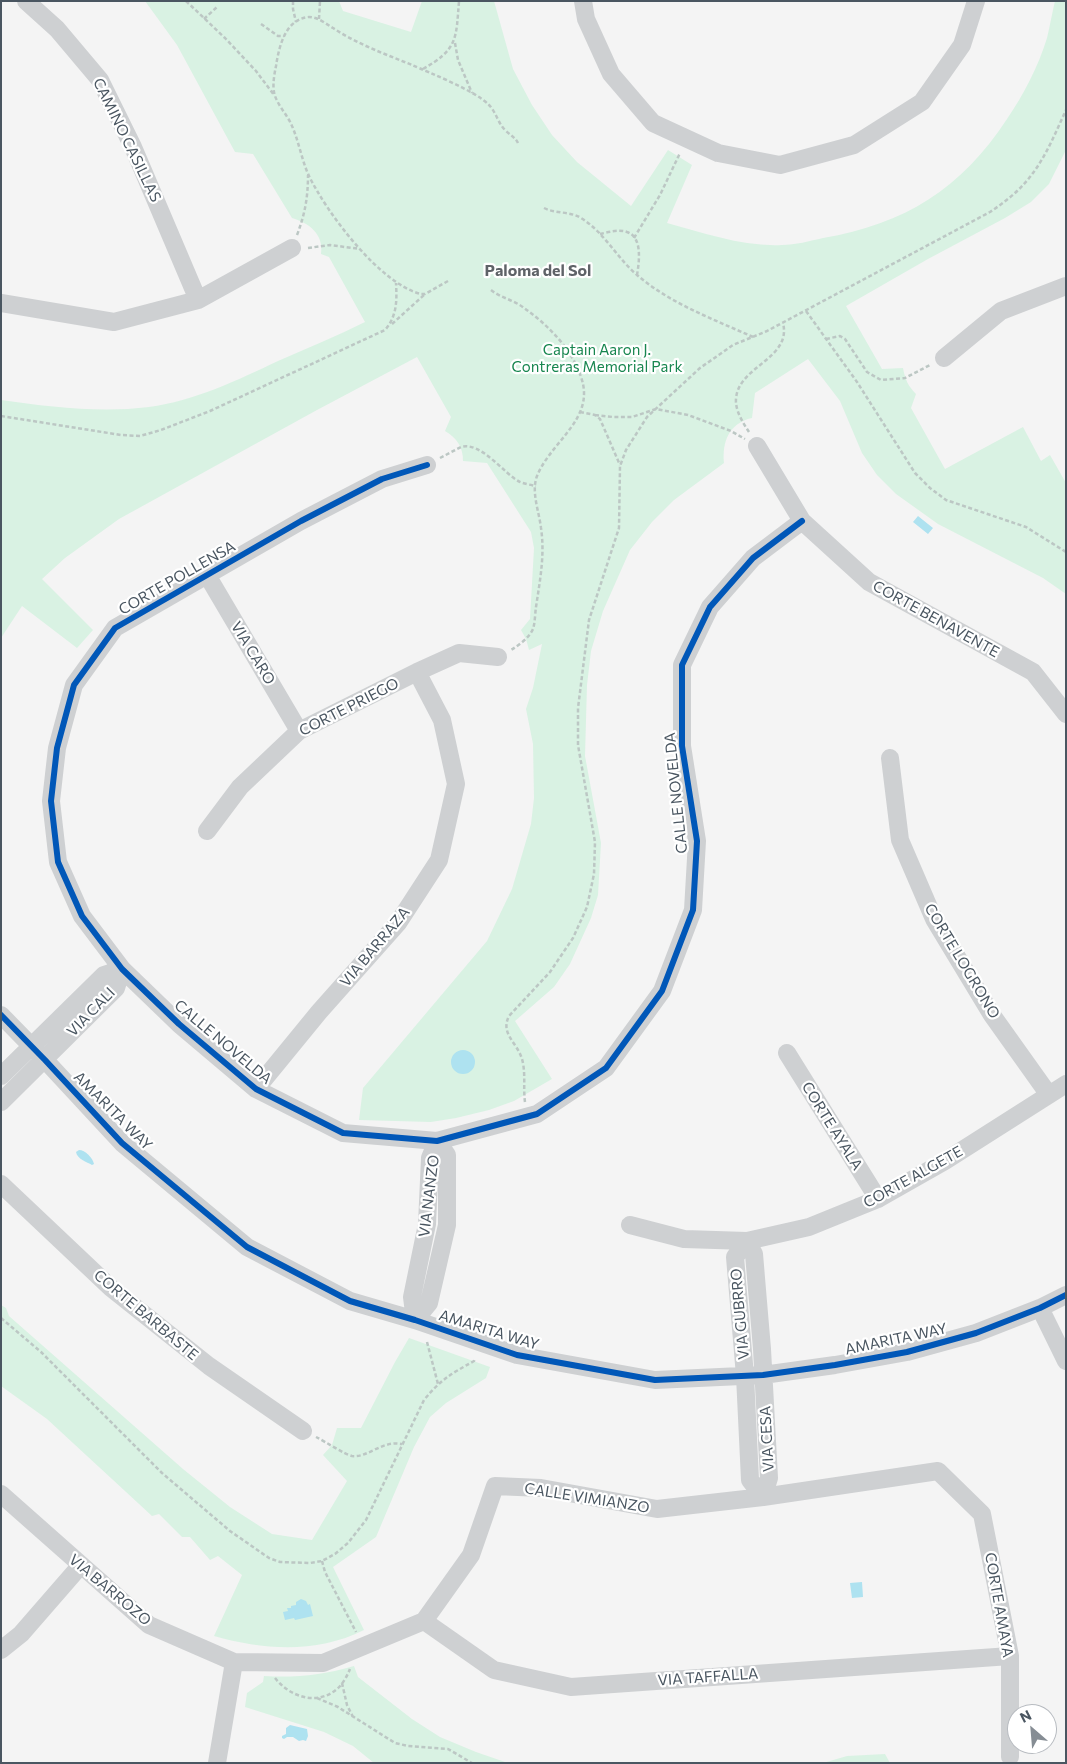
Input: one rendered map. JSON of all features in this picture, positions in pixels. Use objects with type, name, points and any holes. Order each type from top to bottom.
[{"type":"street","name":"CAMINO CASILLAS","points":[[26,1],[57,29],[100,80],[133,147],[198,300]]},
{"type":"street","points":[[583,1],[586,19],[611,74],[654,123],[718,152],[780,164],[854,145],[922,102],[962,45],[976,1]]},
{"type":"street","points":[[1,303],[114,322],[198,300],[292,248]]},
{"type":"street","points":[[944,358],[1001,311],[1066,286]]},
{"type":"street","name":"CORTE BENAVENTE","points":[[757,446],[802,521],[869,582],[1032,672],[1066,714]]},
{"type":"street","name":"CORTE POLLENSA","points":[[122,969],[82,916],[58,862],[51,801],[57,748],[74,685],[115,628],[301,521],[382,479],[427,465]]},
{"type":"street","name":"CALLE NOVELDA","points":[[122,969],[179,1024],[256,1089],[343,1133],[438,1141],[538,1114],[606,1068],[662,992],[693,910],[697,841],[682,746],[682,665],[710,607],[753,558],[802,521]]},
{"type":"street","name":"VIA CARO","points":[[207,575],[299,730]]},
{"type":"street","name":"CORTE PRIEGO","points":[[207,831],[240,787],[299,730],[459,653],[498,658]]},
{"type":"street","name":"VIA BARRAZA","points":[[256,1089],[319,1012],[398,923],[439,860],[456,784],[442,720],[417,672]]},
{"type":"street","name":"CORTE LOGRONO","points":[[890,758],[900,840],[934,919],[992,1015],[1049,1095]]},
{"type":"street","name":"VIA CALI","points":[[1,1076],[104,975],[122,969]]},
{"type":"street","name":"VIA CALI","points":[[1,1102],[116,988],[122,969]]},
{"type":"street","name":"AMARITA WAY","points":[[1,1015],[122,1143],[247,1247],[350,1301],[414,1320],[517,1355],[655,1380],[763,1375],[907,1352],[976,1334],[1040,1308],[1066,1294]]},
{"type":"street","name":"CORTE AYALA","points":[[787,1054],[878,1199]]},
{"type":"street","name":"CORTE ALGETE","points":[[630,1225],[684,1239],[747,1241],[809,1227],[878,1199],[946,1161],[1066,1084]]},
{"type":"street","name":"VIA NANZO","points":[[414,1320],[429,1303],[448,1226],[447,1154],[438,1141]]},
{"type":"street","name":"CORTE BARBASTE","points":[[1,1184],[111,1288],[209,1366],[303,1431]]},
{"type":"street","name":"VIA GUBRRO","points":[[745,1376],[735,1257],[747,1241],[754,1254],[763,1375]]},
{"type":"street","points":[[1040,1308],[1066,1361]]},
{"type":"street","name":"VIA CESA","points":[[763,1375],[769,1478],[763,1497]]},
{"type":"street","name":"VIA CESA","points":[[745,1376],[750,1480],[763,1497]]},
{"type":"street","name":"CALLE VIMIANZO","points":[[424,1620],[471,1555],[495,1486],[540,1488],[657,1509],[763,1497],[938,1471],[982,1514]]},
{"type":"street","name":"VIA BARROZO","points":[[1,1494],[149,1625],[234,1662]]},
{"type":"street","name":"CORTE AMAYA","points":[[982,1514],[1010,1656],[1010,1757]]},
{"type":"street","points":[[1,1650],[21,1634],[80,1565]]},
{"type":"street","points":[[217,1763],[234,1662],[323,1664],[424,1620]]},
{"type":"street","name":"VIA TAFFALLA","points":[[424,1620],[494,1670],[570,1686],[1010,1656]]},
{"type":"path","points":[[186,1],[250,64],[275,96],[292,124],[301,147],[308,174],[319,195],[344,231],[396,283],[418,294],[425,294]]},
{"type":"path","points":[[293,1],[296,22]]},
{"type":"path","points":[[319,19],[320,1]]},
{"type":"path","points":[[458,1],[455,41],[458,60],[472,94]]},
{"type":"path","points":[[204,19],[217,7]]},
{"type":"path","points":[[275,96],[274,79],[279,49],[284,36],[296,22],[310,17],[319,19],[354,40],[422,69],[488,103],[505,130],[512,135],[518,144]]},
{"type":"path","points":[[261,24],[278,36],[284,36]]},
{"type":"path","points":[[422,69],[441,58],[455,41]]},
{"type":"path","points":[[527,1116],[522,1057],[507,1032],[505,1023],[509,1016],[550,972],[573,938],[588,907],[594,874],[596,842],[578,745],[578,708],[589,620],[619,528],[620,466],[626,450],[647,417],[700,368],[733,345],[783,323],[990,212],[1024,184],[1038,166],[1066,110]]},
{"type":"path","points":[[634,238],[660,195],[687,138]]},
{"type":"path","points":[[308,174],[308,196],[305,212],[292,248],[330,245],[361,249]]},
{"type":"path","points":[[544,208],[552,212],[579,217],[600,234],[637,275],[662,294],[753,337]]},
{"type":"path","points":[[600,234],[620,231],[630,232],[639,252],[637,275]]},
{"type":"path","points":[[1,416],[121,435],[140,436],[161,430],[210,411],[384,330],[425,294],[448,281]]},
{"type":"path","points":[[384,330],[391,323],[394,316],[397,301],[396,283]]},
{"type":"path","points":[[491,290],[497,295],[511,299],[524,308],[564,345],[582,376],[586,392],[584,405],[580,412],[537,476],[535,492],[544,555],[533,629],[518,646],[498,658]]},
{"type":"path","points":[[806,311],[857,382],[915,473],[930,488],[946,500],[1026,527],[1066,552]]},
{"type":"path","points":[[757,446],[742,421],[736,401],[740,385],[778,348],[783,340],[783,323]]},
{"type":"path","points":[[826,339],[840,336],[845,339],[867,372],[881,380],[905,378],[944,358]]},
{"type":"path","points":[[580,412],[613,417],[632,417],[656,409],[688,415],[731,431],[757,446]]},
{"type":"path","points":[[595,415],[600,419],[605,429],[620,466]]},
{"type":"path","points":[[427,465],[465,446],[482,452],[502,470],[522,483],[536,486]]},
{"type":"path","points":[[1,1318],[41,1352],[162,1473],[230,1531],[269,1558],[280,1562],[310,1563],[322,1561],[335,1554],[348,1543],[366,1520],[424,1400],[450,1374],[474,1362],[481,1343]]},
{"type":"path","points":[[420,1339],[427,1342],[438,1384]]},
{"type":"path","points":[[303,1431],[354,1456],[359,1456],[379,1446],[394,1442],[402,1444]]},
{"type":"path","points":[[342,1683],[347,1704],[353,1718]]},
{"type":"path","points":[[316,1697],[338,1707],[395,1743],[448,1750],[472,1763]]},
{"type":"green space","name":"Captain Aaron J. Contreras Memorial Park","points":[[145,1],[339,1],[343,11],[411,32],[422,1],[494,1],[513,69],[532,105],[552,135],[577,162],[631,206],[668,150],[692,165],[667,223],[738,242],[787,245],[853,232],[880,223],[905,213],[928,200],[950,184],[989,144],[1013,110],[1025,90],[1039,59],[1047,38],[1055,1],[1066,1],[1066,150],[1049,184],[1031,202],[1005,218],[846,306],[882,369],[903,368],[907,382],[916,394],[911,408],[945,469],[1023,427],[1041,461],[1050,455],[1066,483],[1066,594],[1043,578],[938,524],[896,494],[877,475],[862,453],[840,401],[808,359],[755,393],[752,418],[738,424],[729,434],[724,448],[724,463],[674,500],[652,522],[630,550],[603,611],[591,651],[587,685],[585,756],[601,843],[598,895],[591,918],[570,964],[554,987],[515,1021],[552,1079],[514,1101],[489,1110],[431,1122],[359,1120],[363,1088],[487,941],[512,889],[531,824],[534,798],[533,744],[526,709],[533,688],[542,644],[529,650],[521,630],[530,619],[534,548],[531,532],[487,463],[463,461],[462,451],[458,443],[445,431],[451,417],[417,357],[119,519],[65,558],[42,579],[93,630],[77,648],[22,606],[1,638],[1,400],[56,407],[94,409],[131,409],[166,404],[199,395],[231,382],[365,322],[329,257],[321,254],[318,235],[309,226],[292,218],[253,154],[235,152],[177,45]]},
{"type":"green space","points":[[1,1305],[6,1308],[9,1316],[183,1469],[230,1507],[272,1534],[312,1540],[347,1481],[323,1455],[332,1445],[337,1428],[361,1428],[409,1338],[490,1367],[486,1378],[446,1403],[430,1417],[414,1447],[376,1537],[333,1567],[364,1630],[346,1638],[327,1643],[309,1646],[271,1647],[214,1636],[242,1575],[218,1556],[210,1560],[190,1537],[182,1537],[159,1514],[152,1516],[47,1419],[1,1386]]},
{"type":"green space","points":[[354,1666],[358,1677],[412,1719],[440,1737],[508,1763],[374,1763],[353,1746],[324,1732],[245,1707],[247,1693],[263,1682],[264,1676],[309,1675],[332,1672]]},
{"type":"green space","points":[[885,1754],[890,1763],[823,1763],[847,1756]]},
{"type":"water","points":[[918,516],[933,528],[928,534],[913,522]]},
{"type":"water","points":[[463,1050],[472,1053],[475,1062],[472,1071],[463,1074],[454,1071],[451,1062],[454,1053]]},
{"type":"water","points":[[79,1150],[84,1151],[94,1164],[92,1165],[80,1158],[76,1152]]},
{"type":"water","points":[[862,1582],[863,1597],[852,1598],[850,1583]]},
{"type":"water","points":[[301,1599],[306,1601],[308,1605],[310,1604],[313,1616],[285,1620],[283,1612],[288,1611],[287,1608],[296,1605],[296,1602]]},
{"type":"water","points":[[290,1725],[307,1729],[308,1736],[306,1741],[299,1741],[293,1737],[282,1738],[286,1734],[286,1728]]},
{"type":"cycle path","points":[[427,465],[382,479],[301,521],[115,628],[74,685],[57,748],[51,801],[58,862],[82,916],[122,969],[179,1024],[256,1089],[343,1133],[437,1141],[537,1114],[606,1068],[662,991],[693,910],[697,841],[682,746],[682,665],[710,607],[753,558],[802,521]]},
{"type":"cycle path","points":[[1,1015],[122,1143],[247,1247],[350,1301],[415,1320],[517,1355],[655,1380],[763,1375],[907,1352],[976,1333],[1040,1308],[1066,1295]]},
{"type":"district","name":"Paloma del Sol","points":[[538,271]]}]
